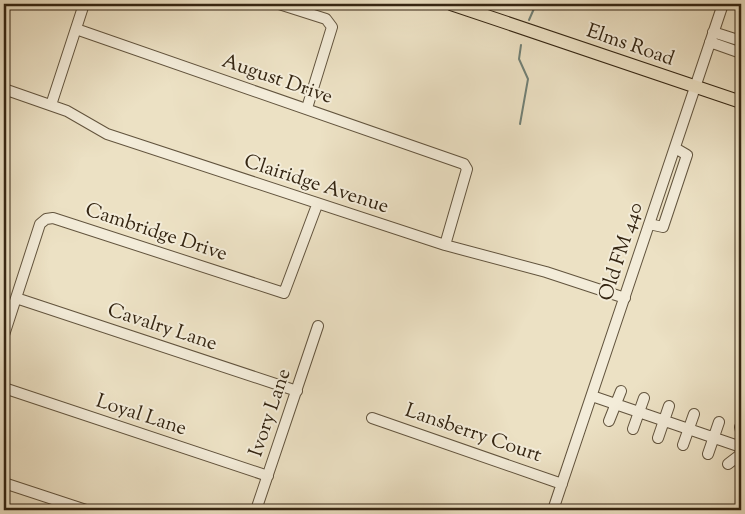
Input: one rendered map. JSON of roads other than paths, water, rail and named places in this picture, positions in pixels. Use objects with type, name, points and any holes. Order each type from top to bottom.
[{"type":"main road","name":"Elms Road","points":[[451,4],[741,102]]},
{"type":"street","points":[[51,105],[84,4]]},
{"type":"street","points":[[279,4],[326,20],[332,27],[307,108]]},
{"type":"street","name":"Old FM 440","points":[[553,510],[722,4]]},
{"type":"street","name":"August Drive","points":[[76,29],[307,108],[466,166],[445,246]]},
{"type":"street","points":[[711,37],[741,41]]},
{"type":"street","points":[[711,37],[741,53]]},
{"type":"street","name":"Clairidge Avenue","points":[[4,89],[67,111],[107,134],[445,246],[546,272],[625,298]]},
{"type":"street","name":"Cambridge Drive","points":[[4,335],[40,224],[46,219],[53,218],[284,293],[317,204]]},
{"type":"street","name":"Cavalry Lane","points":[[16,298],[297,391]]},
{"type":"street","name":"Ivory Lane","points":[[256,510],[318,326]]},
{"type":"street","name":"Loyal Lane","points":[[4,388],[268,476]]},
{"type":"street","points":[[609,421],[621,391]]},
{"type":"street","points":[[592,396],[741,447]]},
{"type":"street","points":[[633,429],[644,398]]},
{"type":"street","points":[[658,438],[669,406]]},
{"type":"street","points":[[683,446],[694,414]]},
{"type":"street","name":"Lansberry Court","points":[[372,418],[562,484]]},
{"type":"street","points":[[708,454],[719,422]]},
{"type":"street","points":[[728,464],[741,454]]},
{"type":"street","points":[[4,484],[86,510]]},
{"type":"waterway","points":[[529,20],[536,4]]},
{"type":"waterway","points":[[520,124],[528,79],[519,59],[521,45]]}]
